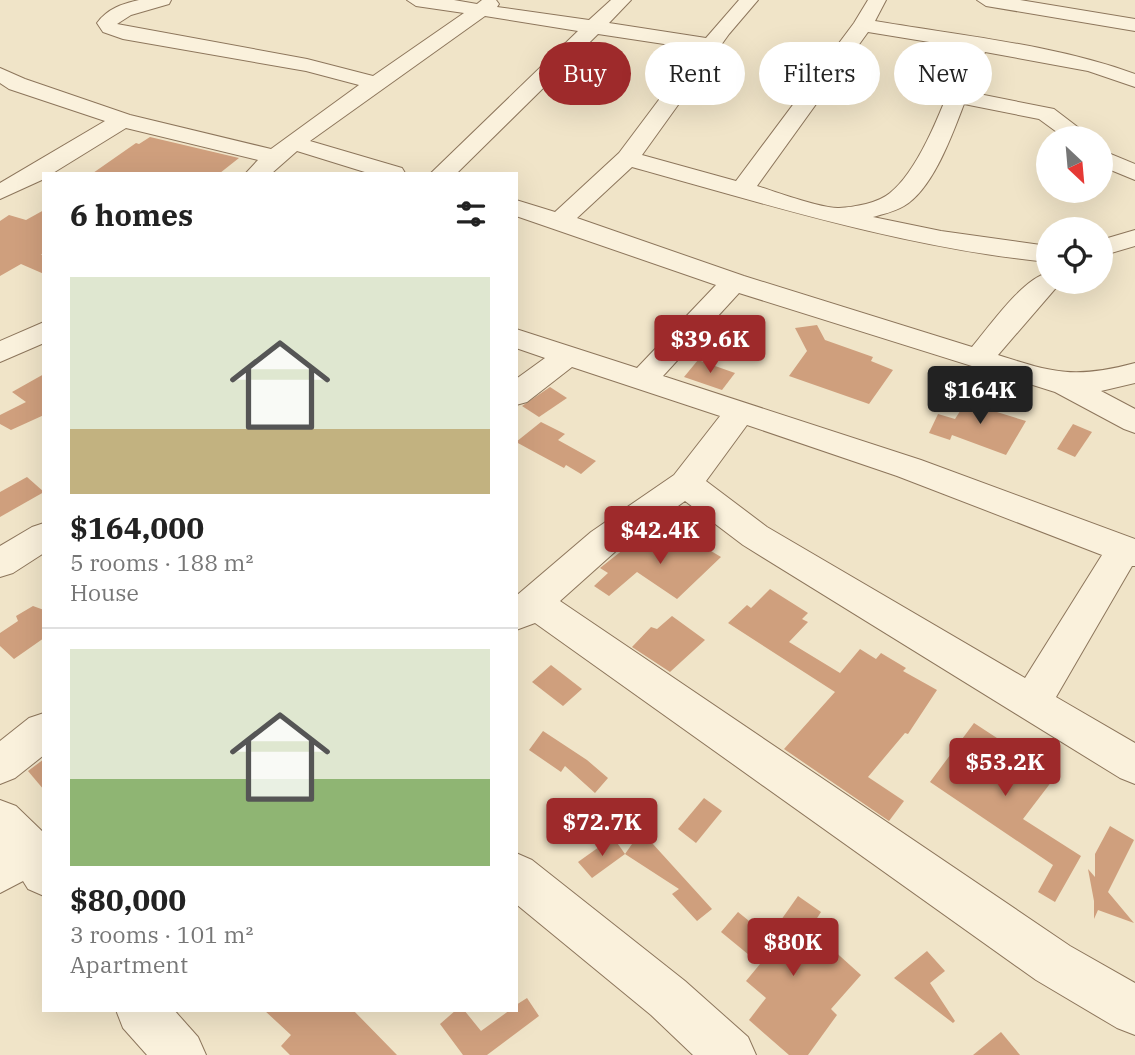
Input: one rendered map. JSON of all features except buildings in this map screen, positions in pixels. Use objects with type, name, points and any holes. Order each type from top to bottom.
[{"type":"street","points":[[162,0],[121,12],[111,17],[107,23],[110,28],[122,33],[307,65],[376,83]]},
{"type":"street","points":[[416,0],[488,5],[591,27],[691,42]]},
{"type":"street","points":[[444,172],[556,66],[591,27],[622,0]]},
{"type":"street","points":[[714,42],[749,0]]},
{"type":"street","points":[[742,189],[863,25],[877,0]]},
{"type":"street","points":[[986,0],[1056,6],[1135,25]]},
{"type":"street","points":[[259,172],[376,83],[488,5]]},
{"type":"street","points":[[863,25],[966,42]]},
{"type":"street","points":[[992,47],[1094,66],[1135,81]]},
{"type":"street","points":[[0,74],[17,84],[123,120],[388,172]]},
{"type":"street","points":[[0,98],[36,90]]},
{"type":"street","points":[[992,103],[1046,114],[1063,126]]},
{"type":"street","points":[[560,221],[627,158],[666,105]]},
{"type":"street","points":[[836,216],[895,202],[906,193],[922,169],[951,105]]},
{"type":"street","points":[[7,188],[123,120]]},
{"type":"street","points":[[627,158],[836,216],[954,243],[1036,253]]},
{"type":"street","points":[[1113,163],[1135,173]]},
{"type":"street","points":[[518,209],[734,282],[1066,385],[1135,422]]},
{"type":"street","points":[[1113,244],[1135,238]]},
{"type":"street","points":[[644,379],[734,282]]},
{"type":"street","points":[[979,359],[1010,320],[1036,293]]},
{"type":"street","points":[[0,354],[42,332]]},
{"type":"street","points":[[518,339],[909,468],[1130,551],[1032,702]]},
{"type":"street","points":[[518,393],[566,356]]},
{"type":"street","points":[[1066,385],[1094,383],[1135,373]]},
{"type":"street","points":[[740,411],[686,483],[604,541],[526,610],[1053,963],[1135,1010]]},
{"type":"street","points":[[686,483],[715,508],[755,536],[1135,765]]},
{"type":"street","points":[[0,563],[42,537]]},
{"type":"street","points":[[0,765],[42,733]]},
{"type":"street","points":[[518,877],[668,999],[730,1055]]},
{"type":"street","points":[[143,1012],[180,1055]]}]
